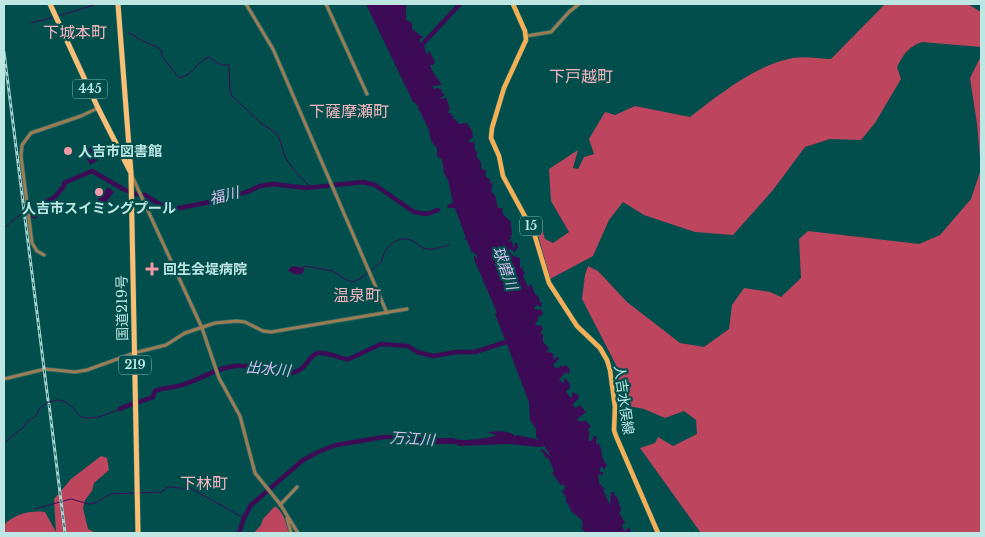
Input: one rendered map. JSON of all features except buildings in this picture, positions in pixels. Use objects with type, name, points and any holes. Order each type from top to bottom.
[{"type":"highway","name":"445","points":[[50,4],[98,108],[127,159],[131,173]]},
{"type":"highway","points":[[118,4],[127,159]]},
{"type":"highway","name":"国道219号","points":[[131,173],[138,533]]},
{"type":"main road","points":[[513,4],[526,36]]},
{"type":"main road","name":"人吉水俣線","points":[[526,36],[524,46],[500,97],[491,138],[499,156],[503,176],[534,233],[549,283],[577,326],[600,348],[607,360],[615,407],[616,436],[658,533]]},
{"type":"street","points":[[246,4],[273,48],[387,313]]},
{"type":"street","points":[[326,4],[367,94]]},
{"type":"street","points":[[526,36],[551,32],[579,4]]},
{"type":"street","points":[[44,255],[37,252],[32,243],[21,156],[22,145],[28,135],[35,131],[81,116],[98,108]]},
{"type":"street","points":[[131,173],[202,328],[219,378],[240,416],[250,458],[257,477],[280,503],[298,533]]},
{"type":"street","points":[[4,379],[45,369],[83,371],[134,353],[166,345],[185,333],[215,323],[245,322],[263,331],[271,332],[407,309]]},
{"type":"street","points":[[280,503],[297,487]]},
{"type":"street","points":[[280,503],[280,507],[289,523],[290,533]]},
{"type":"shaded area","points":[[885,4],[968,4],[981,12],[981,47],[922,42],[910,49],[897,67],[901,79],[875,123],[861,140],[830,139],[805,147],[773,190],[733,235],[695,232],[644,215],[623,202],[609,220],[593,256],[550,279],[537,231],[542,229],[545,239],[553,243],[569,232],[551,201],[549,169],[578,150],[573,168],[578,169],[584,157],[594,154],[589,139],[605,112],[615,115],[635,106],[690,117],[738,82],[779,61],[807,57],[831,59]]},
{"type":"shaded area","points":[[981,56],[981,168],[970,78]]},
{"type":"shaded area","points":[[981,169],[981,533],[701,533],[640,448],[655,443],[658,437],[673,446],[697,434],[696,420],[684,411],[665,418],[644,409],[623,405],[618,392],[616,365],[582,299],[588,266],[598,271],[627,302],[680,343],[704,347],[729,329],[732,305],[744,288],[770,292],[781,297],[801,278],[799,239],[808,231],[919,244],[940,235],[971,199]]},
{"type":"shaded area","points":[[101,456],[107,458],[109,470],[94,483],[83,508],[88,529],[96,533],[4,533],[4,525],[8,521],[29,512],[45,512],[56,532],[54,499],[71,479]]},
{"type":"shaded area","points":[[275,506],[283,515],[289,533],[254,533],[261,525],[263,519]]},
{"type":"water","name":"球磨川","points":[[366,4],[406,4],[406,20],[412,23],[412,29],[424,38],[420,38],[420,44],[424,45],[426,53],[428,54],[429,50],[435,62],[433,65],[430,65],[442,85],[432,86],[434,89],[441,89],[445,95],[440,98],[446,97],[450,109],[447,113],[454,117],[452,119],[455,119],[459,124],[467,123],[472,131],[473,137],[468,141],[472,143],[474,140],[475,150],[478,153],[476,156],[481,162],[481,169],[487,172],[485,174],[487,178],[490,179],[490,183],[493,183],[491,192],[495,195],[498,208],[502,208],[503,214],[511,222],[512,235],[509,237],[512,237],[508,242],[512,241],[514,250],[515,243],[517,243],[518,247],[515,252],[510,249],[508,251],[520,258],[520,268],[523,267],[522,269],[525,273],[523,276],[528,287],[531,284],[535,294],[542,303],[541,307],[536,305],[534,309],[541,309],[543,313],[540,317],[538,315],[538,320],[535,324],[541,325],[543,329],[540,334],[543,334],[543,342],[549,348],[547,352],[553,353],[554,360],[557,356],[559,359],[553,365],[554,367],[559,368],[561,365],[563,367],[566,365],[570,369],[569,374],[566,372],[559,379],[564,384],[564,379],[566,379],[570,384],[570,388],[566,391],[570,397],[572,397],[572,392],[579,395],[572,405],[576,408],[580,405],[586,412],[577,419],[580,422],[585,420],[591,426],[588,430],[590,434],[589,441],[594,436],[597,437],[596,444],[598,442],[607,465],[605,470],[602,467],[600,468],[600,472],[603,472],[603,475],[598,474],[599,483],[605,489],[603,490],[610,505],[611,492],[614,492],[621,510],[619,513],[626,524],[623,523],[622,527],[625,531],[629,527],[631,533],[585,533],[579,524],[583,528],[582,520],[572,512],[561,490],[564,491],[565,486],[562,484],[561,486],[556,479],[552,473],[554,471],[549,459],[541,451],[541,449],[544,450],[552,458],[544,446],[410,444],[414,441],[382,438],[398,435],[472,440],[495,436],[487,432],[498,431],[540,440],[536,437],[536,429],[530,420],[529,402],[506,342],[503,342],[505,340],[495,314],[497,313],[474,259],[474,255],[477,259],[477,255],[471,251],[467,240],[464,239],[466,238],[455,208],[448,208],[447,205],[453,203],[442,160],[437,156],[437,148],[431,141],[429,130],[419,107],[413,101],[414,104]]},
{"type":"water","points":[[92,147],[98,160],[90,165],[83,152]]},
{"type":"water","points":[[108,187],[114,192],[102,207],[96,202]]},
{"type":"water","points":[[292,266],[304,268],[303,273],[296,274],[288,271]]},
{"type":"waterway","points":[[58,16],[97,4]]},
{"type":"waterway","points":[[418,49],[460,4]]},
{"type":"waterway","points":[[31,23],[54,17]]},
{"type":"waterway","points":[[128,32],[161,50],[162,56],[179,78],[184,77],[209,57],[219,64],[229,65],[230,91],[232,96],[262,124],[278,134],[285,157],[310,187]]},
{"type":"waterway","name":"福川","points":[[30,215],[35,216],[42,203],[54,198],[64,186],[64,183],[92,171],[123,189],[145,195],[169,210],[205,203],[247,192],[260,186],[273,184],[306,188],[363,182],[375,185],[414,212],[427,214],[438,210]]},
{"type":"waterway","name":"福川","points":[[4,228],[22,213]]},
{"type":"waterway","points":[[301,269],[304,266],[333,271],[353,282],[363,277],[382,261],[388,247],[401,239],[411,240],[428,249],[449,245]]},
{"type":"waterway","name":"出水川","points":[[120,409],[153,397],[155,391],[191,382],[229,367],[242,366],[277,373],[292,373],[301,369],[312,356],[319,353],[349,359],[381,344],[408,346],[417,352],[433,356],[456,352],[475,352],[509,341]]},
{"type":"waterway","points":[[4,443],[25,426],[26,422],[36,415],[39,409],[52,401],[61,400],[69,404],[82,417],[87,418],[101,416],[120,409]]},
{"type":"waterway","name":"万江川","points":[[239,533],[251,505],[303,460],[336,445],[391,437]]},
{"type":"waterway","points":[[138,493],[161,492],[168,487],[192,489],[244,518]]},
{"type":"waterway","points":[[35,509],[71,499],[89,504],[95,503],[111,494],[134,493]]},
{"type":"railway","points":[[4,52],[48,400]]},
{"type":"railway","points":[[49,404],[65,533]]},
{"type":"place","name":"人吉市図書館","points":[[68,151]]},
{"type":"place","name":"人吉市スイミングプール","points":[[99,192]]},
{"type":"place","name":"回生会堤病院","points":[[152,269]]},
{"type":"district","name":"下城本町","points":[[75,32]]},
{"type":"district","name":"下戸越町","points":[[581,76]]},
{"type":"district","name":"下薩摩瀬町","points":[[349,111]]},
{"type":"district","name":"温泉町","points":[[357,295]]},
{"type":"district","name":"下林町","points":[[204,483]]}]
